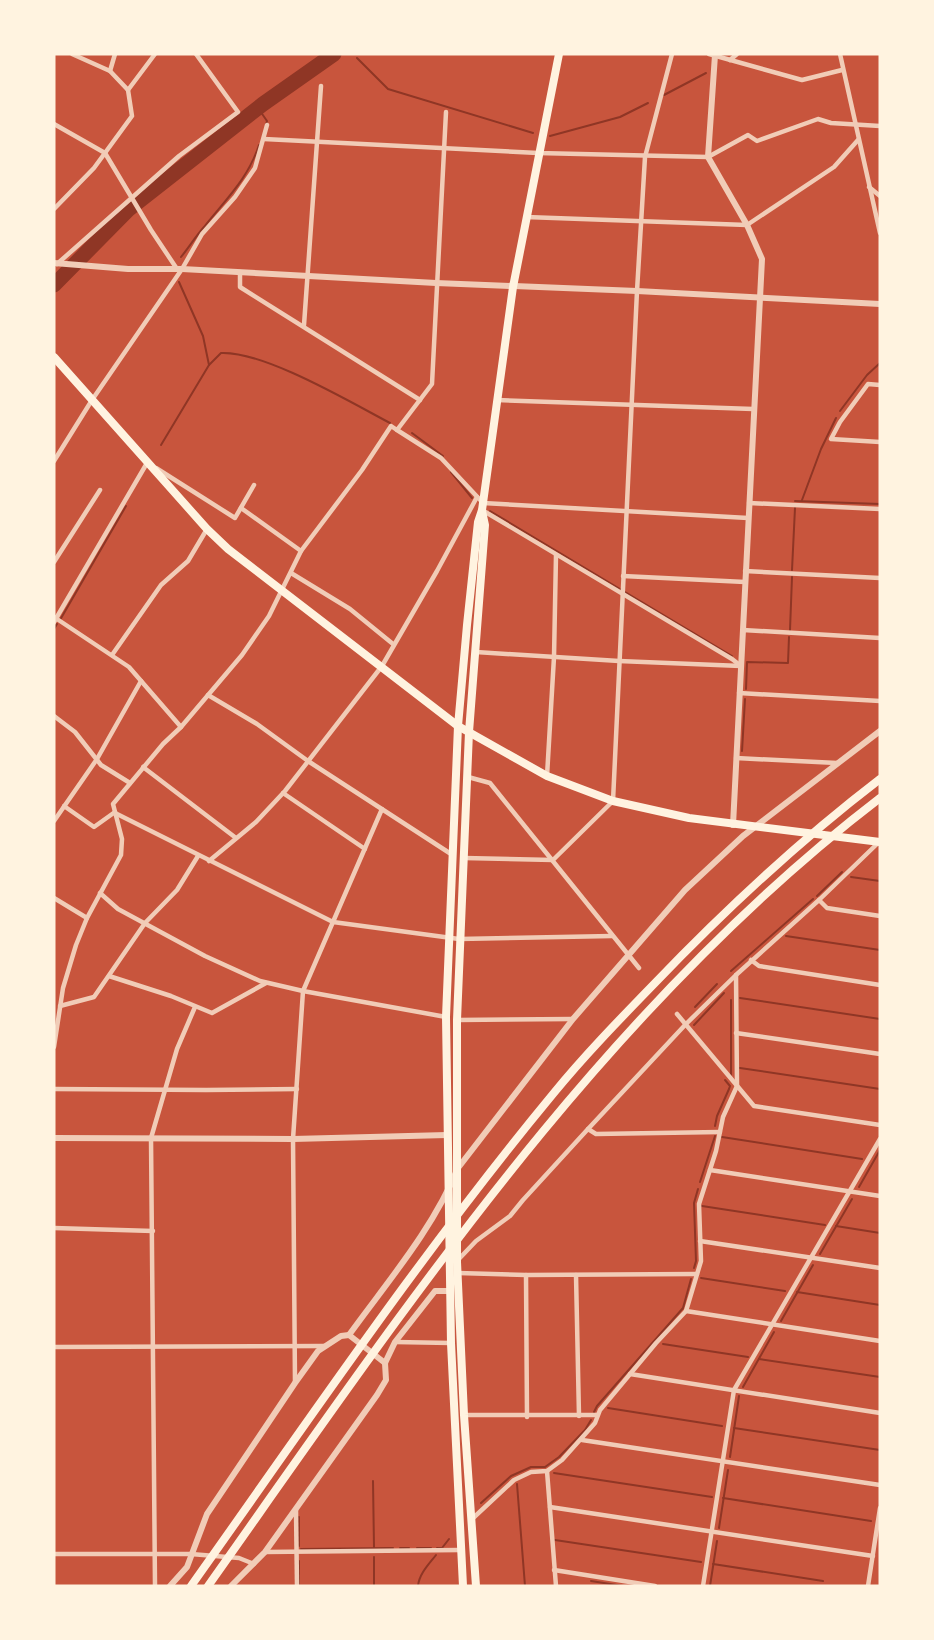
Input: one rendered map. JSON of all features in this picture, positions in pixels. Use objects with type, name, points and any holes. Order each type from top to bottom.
[{"type":"highway","points":[[191,1586],[357,1352],[474,1195],[553,1094],[611,1028],[713,923],[755,883],[880,779]]},
{"type":"highway","points":[[208,1586],[411,1299],[564,1107],[661,998],[724,933],[813,852],[880,798]]},
{"type":"main road","points":[[463,1586],[451,1343],[446,1017],[458,726],[466,625],[480,503],[513,287],[558,54]]},
{"type":"main road","points":[[54,357],[207,529],[248,566],[458,726],[546,776],[612,801],[733,825],[758,826],[880,842]]},
{"type":"main road","points":[[476,1586],[464,1415],[457,1262],[457,1020],[469,732],[485,525],[480,503]]},
{"type":"street","points":[[54,208],[94,168],[132,116],[128,90],[110,71],[72,54]]},
{"type":"street","points":[[110,71],[115,54]]},
{"type":"street","points":[[128,90],[155,54]]},
{"type":"street","points":[[58,264],[179,156],[238,112],[196,54]]},
{"type":"street","points":[[464,858],[554,860],[612,801],[645,157],[672,54]]},
{"type":"street","points":[[730,60],[737,54]]},
{"type":"street","points":[[840,54],[880,233]]},
{"type":"street","points":[[733,825],[762,259],[747,225],[708,157],[712,55],[802,80],[842,70]]},
{"type":"street","points":[[303,325],[321,86]]},
{"type":"street","points":[[397,430],[432,384],[446,112]]},
{"type":"street","points":[[264,139],[538,153],[708,157],[748,135],[757,141],[818,119],[831,123],[880,126]]},
{"type":"street","points":[[54,124],[105,153],[131,197],[180,269]]},
{"type":"street","points":[[54,461],[202,234],[235,197],[255,168],[267,125]]},
{"type":"street","points":[[526,217],[747,225],[834,167],[858,140]]},
{"type":"street","points":[[869,187],[880,196]]},
{"type":"street","points":[[58,264],[880,304]]},
{"type":"street","points":[[240,272],[240,287],[420,400]]},
{"type":"street","points":[[880,385],[868,384],[840,422],[831,439],[880,442]]},
{"type":"street","points":[[497,400],[753,410]]},
{"type":"street","points":[[54,1047],[63,988],[87,918],[122,855],[122,839],[113,804],[242,655],[269,615],[301,551],[356,479],[391,426],[441,458],[480,503],[556,555],[623,593],[741,666]]},
{"type":"street","points":[[181,727],[129,667],[55,620],[147,463],[235,519],[254,485]]},
{"type":"street","points":[[54,562],[100,490]]},
{"type":"street","points":[[480,503],[748,518]]},
{"type":"street","points":[[208,861],[256,822],[283,793],[382,666],[393,644],[480,503]]},
{"type":"street","points":[[749,503],[880,509]]},
{"type":"street","points":[[241,508],[301,551]]},
{"type":"street","points":[[112,655],[160,585],[188,561],[207,529]]},
{"type":"street","points":[[546,776],[554,657],[556,555]]},
{"type":"street","points":[[745,571],[880,578]]},
{"type":"street","points":[[291,573],[350,609],[393,644]]},
{"type":"street","points":[[624,576],[745,582]]},
{"type":"street","points":[[742,630],[880,638]]},
{"type":"street","points":[[476,652],[741,666]]},
{"type":"street","points":[[54,822],[97,759],[141,681]]},
{"type":"street","points":[[740,693],[880,701]]},
{"type":"street","points":[[208,695],[257,724],[308,761],[451,854]]},
{"type":"street","points":[[54,716],[75,732],[101,765],[130,783]]},
{"type":"street","points":[[349,1335],[426,1228],[448,1193],[458,1168],[573,1019],[685,890],[743,836],[880,731]]},
{"type":"street","points":[[736,758],[837,763]]},
{"type":"street","points":[[143,767],[236,838]]},
{"type":"street","points":[[468,777],[490,783],[639,968]]},
{"type":"street","points":[[283,793],[365,849]]},
{"type":"street","points":[[64,806],[94,827],[115,812]]},
{"type":"street","points":[[295,1383],[293,1138],[303,991],[382,809]]},
{"type":"street","points":[[115,812],[198,856],[333,922],[448,939],[612,936]]},
{"type":"street","points":[[457,1262],[476,1241],[510,1216],[685,1025],[751,960],[880,842]]},
{"type":"street","points":[[60,1006],[94,997],[145,922],[177,890],[198,856]]},
{"type":"street","points":[[100,893],[118,909],[205,956],[266,983],[446,1017]]},
{"type":"street","points":[[54,898],[87,918]]},
{"type":"street","points":[[819,900],[827,908],[880,916]]},
{"type":"street","points":[[751,960],[759,966],[880,985]]},
{"type":"street","points":[[471,1520],[514,1480],[531,1472],[547,1471],[562,1460],[582,1440],[597,1415],[630,1374],[686,1311],[701,1261],[699,1204],[716,1151],[723,1117],[737,1086],[736,975]]},
{"type":"street","points":[[109,976],[171,996],[212,1013],[266,983]]},
{"type":"street","points":[[155,1586],[151,1138],[177,1049],[195,1007]]},
{"type":"street","points":[[677,1014],[754,1106],[880,1125]]},
{"type":"street","points":[[457,1020],[573,1019]]},
{"type":"street","points":[[736,1033],[880,1054]]},
{"type":"street","points":[[54,1089],[297,1089]]},
{"type":"street","points":[[588,1130],[596,1134],[720,1132]]},
{"type":"street","points":[[54,1138],[293,1138],[447,1135]]},
{"type":"street","points":[[703,1586],[734,1390],[880,1139]]},
{"type":"street","points":[[710,1170],[880,1196]]},
{"type":"street","points":[[54,1228],[153,1231]]},
{"type":"street","points":[[700,1241],[880,1268]]},
{"type":"street","points":[[458,1273],[697,1274]]},
{"type":"street","points":[[526,1275],[527,1417]]},
{"type":"street","points":[[576,1275],[579,1416]]},
{"type":"street","points":[[231,1586],[265,1552],[377,1395],[386,1380],[385,1363],[395,1342],[435,1291],[450,1291]]},
{"type":"street","points":[[686,1311],[880,1341]]},
{"type":"street","points":[[170,1586],[187,1567],[207,1514],[318,1351],[341,1336],[349,1335],[385,1363]]},
{"type":"street","points":[[395,1342],[451,1343]]},
{"type":"street","points":[[54,1347],[325,1346]]},
{"type":"street","points":[[630,1374],[880,1413]]},
{"type":"street","points":[[464,1415],[527,1417],[597,1415]]},
{"type":"street","points":[[582,1440],[880,1485]]},
{"type":"street","points":[[547,1471],[556,1586]]},
{"type":"street","points":[[550,1507],[873,1556]]},
{"type":"street","points":[[868,1586],[880,1508]]},
{"type":"street","points":[[296,1510],[297,1586]]},
{"type":"street","points":[[265,1552],[460,1550]]},
{"type":"street","points":[[54,1554],[191,1554],[239,1558],[255,1564]]},
{"type":"street","points":[[554,1570],[655,1586]]},
{"type":"waterway","points":[[54,285],[129,209],[263,104],[334,54]]},
{"type":"waterway","points":[[357,58],[388,89],[533,133]]},
{"type":"waterway","points":[[664,95],[706,73]]},
{"type":"waterway","points":[[550,136],[620,117],[648,103]]},
{"type":"waterway","points":[[258,108],[267,121],[266,125]]},
{"type":"waterway","points":[[181,257],[243,179],[259,145]]},
{"type":"waterway","points":[[161,445],[209,365],[203,336],[179,282]]},
{"type":"waterway","points":[[209,365],[221,353],[260,360],[307,379],[390,423]]},
{"type":"waterway","points":[[840,411],[867,375],[880,363]]},
{"type":"waterway","points":[[802,500],[821,449],[836,418]]},
{"type":"waterway","points":[[412,433],[443,456]]},
{"type":"waterway","points":[[451,472],[472,498]]},
{"type":"waterway","points":[[795,501],[880,504]]},
{"type":"waterway","points":[[60,620],[126,506]]},
{"type":"waterway","points":[[792,570],[795,508]]},
{"type":"waterway","points":[[490,511],[620,589]]},
{"type":"waterway","points":[[790,630],[792,577]]},
{"type":"waterway","points":[[625,592],[732,656]]},
{"type":"waterway","points":[[54,629],[57,624]]},
{"type":"waterway","points":[[746,689],[747,662],[788,663],[789,637]]},
{"type":"waterway","points":[[742,751],[745,699]]},
{"type":"waterway","points":[[817,896],[842,872]]},
{"type":"waterway","points":[[851,877],[880,881]]},
{"type":"waterway","points":[[731,971],[813,899]]},
{"type":"waterway","points":[[786,936],[880,950]]},
{"type":"waterway","points":[[695,1007],[717,984]]},
{"type":"waterway","points":[[694,1025],[724,993]]},
{"type":"waterway","points":[[740,998],[880,1019]]},
{"type":"waterway","points":[[731,1000],[731,1075]]},
{"type":"waterway","points":[[740,1068],[880,1089]]},
{"type":"waterway","points":[[715,1126],[730,1086],[725,1080]]},
{"type":"waterway","points":[[700,1182],[715,1136]]},
{"type":"waterway","points":[[722,1137],[862,1159]]},
{"type":"waterway","points":[[859,1187],[880,1150]]},
{"type":"waterway","points":[[694,1268],[696,1261],[694,1203],[698,1189]]},
{"type":"waterway","points":[[820,1254],[852,1199]]},
{"type":"waterway","points":[[702,1206],[825,1225]]},
{"type":"waterway","points":[[836,1226],[880,1233]]},
{"type":"waterway","points":[[781,1321],[813,1265]]},
{"type":"waterway","points":[[701,1278],[785,1291]]},
{"type":"waterway","points":[[594,1412],[683,1308],[691,1279]]},
{"type":"waterway","points":[[797,1292],[880,1305]]},
{"type":"waterway","points":[[743,1387],[774,1332]]},
{"type":"waterway","points":[[663,1344],[748,1357]]},
{"type":"waterway","points":[[759,1359],[880,1377]]},
{"type":"waterway","points":[[730,1457],[739,1396]]},
{"type":"waterway","points":[[608,1408],[722,1426]]},
{"type":"waterway","points":[[481,1503],[511,1476],[531,1467],[545,1467],[559,1457],[585,1430],[591,1420]]},
{"type":"waterway","points":[[734,1428],[880,1450]]},
{"type":"waterway","points":[[719,1528],[728,1470]]},
{"type":"waterway","points":[[554,1473],[712,1497]]},
{"type":"waterway","points":[[373,1481],[374,1547]]},
{"type":"waterway","points":[[517,1484],[525,1586]]},
{"type":"waterway","points":[[723,1498],[871,1521]]},
{"type":"waterway","points":[[299,1517],[299,1546]]},
{"type":"waterway","points":[[437,1548],[442,1548],[449,1539]]},
{"type":"waterway","points":[[555,1540],[701,1562]]},
{"type":"waterway","points":[[710,1586],[717,1541]]},
{"type":"waterway","points":[[301,1549],[393,1548]]},
{"type":"waterway","points":[[400,1548],[409,1548]]},
{"type":"waterway","points":[[417,1548],[431,1548]]},
{"type":"waterway","points":[[418,1586],[422,1573],[436,1555]]},
{"type":"waterway","points":[[374,1557],[374,1586]]},
{"type":"waterway","points":[[299,1561],[299,1586]]},
{"type":"waterway","points":[[713,1564],[823,1581]]},
{"type":"waterway","points":[[591,1581],[623,1586]]}]
